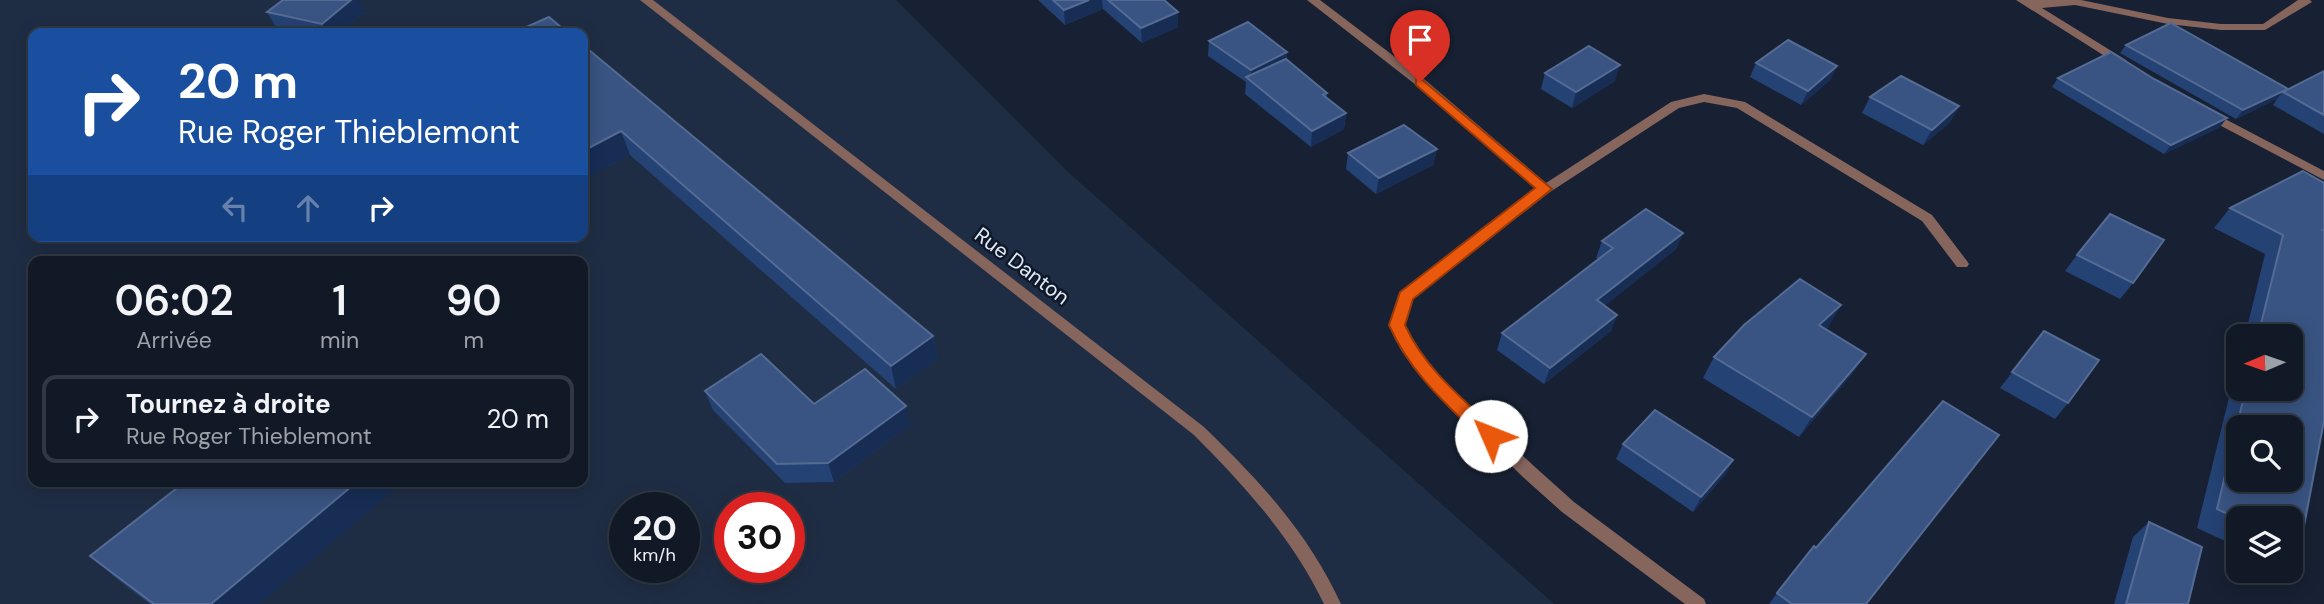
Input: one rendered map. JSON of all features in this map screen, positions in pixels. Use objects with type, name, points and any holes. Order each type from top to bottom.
[{"type":"street","name":"Rue Danton","points":[[646,0],[1199,431],[1253,484],[1298,542],[1333,604]]},
{"type":"street","points":[[1314,0],[1420,82],[1545,189]]},
{"type":"street","points":[[2026,3],[2075,2],[2168,21],[2221,27],[2264,27],[2306,2],[2304,0]]},
{"type":"street","points":[[2026,3],[2130,69]]},
{"type":"street","points":[[1698,604],[1568,508],[1434,382],[1406,346],[1397,325],[1406,296],[1545,189],[1675,105],[1704,98],[1741,105],[1927,218],[1962,264]]},
{"type":"street","points":[[2197,108],[2324,176]]},
{"type":"shaded area","points":[[0,0],[896,0],[1067,171],[1554,604],[0,604]]},
{"type":"building","points":[[283,0],[351,0],[322,24],[267,12]]},
{"type":"building","points":[[1053,0],[1089,0],[1064,10]]},
{"type":"building","points":[[1108,0],[1164,0],[1178,12],[1141,28]]},
{"type":"building","points":[[549,17],[562,28],[524,28]]},
{"type":"building","points":[[1248,22],[1287,52],[1251,70],[1209,41]]},
{"type":"building","points":[[2171,23],[2288,89],[2243,110],[2126,45]]},
{"type":"building","points":[[1788,40],[1837,66],[1808,91],[1756,63]]},
{"type":"building","points":[[1589,46],[1620,65],[1576,92],[1545,73]]},
{"type":"building","points":[[588,49],[933,336],[891,366],[621,131],[588,148]]},
{"type":"building","points":[[2111,52],[2154,79],[2227,118],[2171,145],[2058,78]]},
{"type":"building","points":[[1286,59],[1327,93],[1323,95],[1346,113],[1312,131],[1246,77]]},
{"type":"building","points":[[2324,71],[2324,115],[2283,92]]},
{"type":"building","points":[[1901,76],[1959,106],[1932,130],[1870,97]]},
{"type":"building","points":[[1404,125],[1437,149],[1379,178],[1348,153]]},
{"type":"building","points":[[2303,171],[2324,183],[2324,421],[2303,531],[2303,506],[2226,506],[2226,513],[2217,509],[2226,471],[2226,492],[2303,492],[2303,415],[2240,415],[2243,401],[2303,401],[2303,324],[2261,324],[2283,235],[2230,208]]},
{"type":"building","points":[[1646,209],[1683,233],[1597,300],[1617,315],[1550,368],[1502,333],[1613,248],[1602,241]]},
{"type":"building","points":[[2110,214],[2164,240],[2133,283],[2077,255]]},
{"type":"building","points":[[1800,279],[1841,305],[1819,325],[1866,354],[1812,417],[1714,357],[1744,325]]},
{"type":"building","points":[[2044,331],[2099,360],[2068,403],[2012,372]]},
{"type":"building","points":[[761,354],[814,404],[865,369],[906,406],[828,463],[777,464],[705,391]]},
{"type":"building","points":[[1943,401],[1999,435],[1866,604],[1792,604],[1777,593],[1814,546],[1816,548]]},
{"type":"building","points":[[1655,410],[1733,460],[1701,497],[1623,444]]},
{"type":"building","points":[[178,487],[351,487],[211,604],[154,604],[90,556]]},
{"type":"building","points":[[2149,522],[2202,547],[2188,604],[2126,604]]},
{"type":"route","points":[[1420,82],[1545,189],[1406,296],[1397,325],[1406,346],[1434,382],[1491,436]]}]
